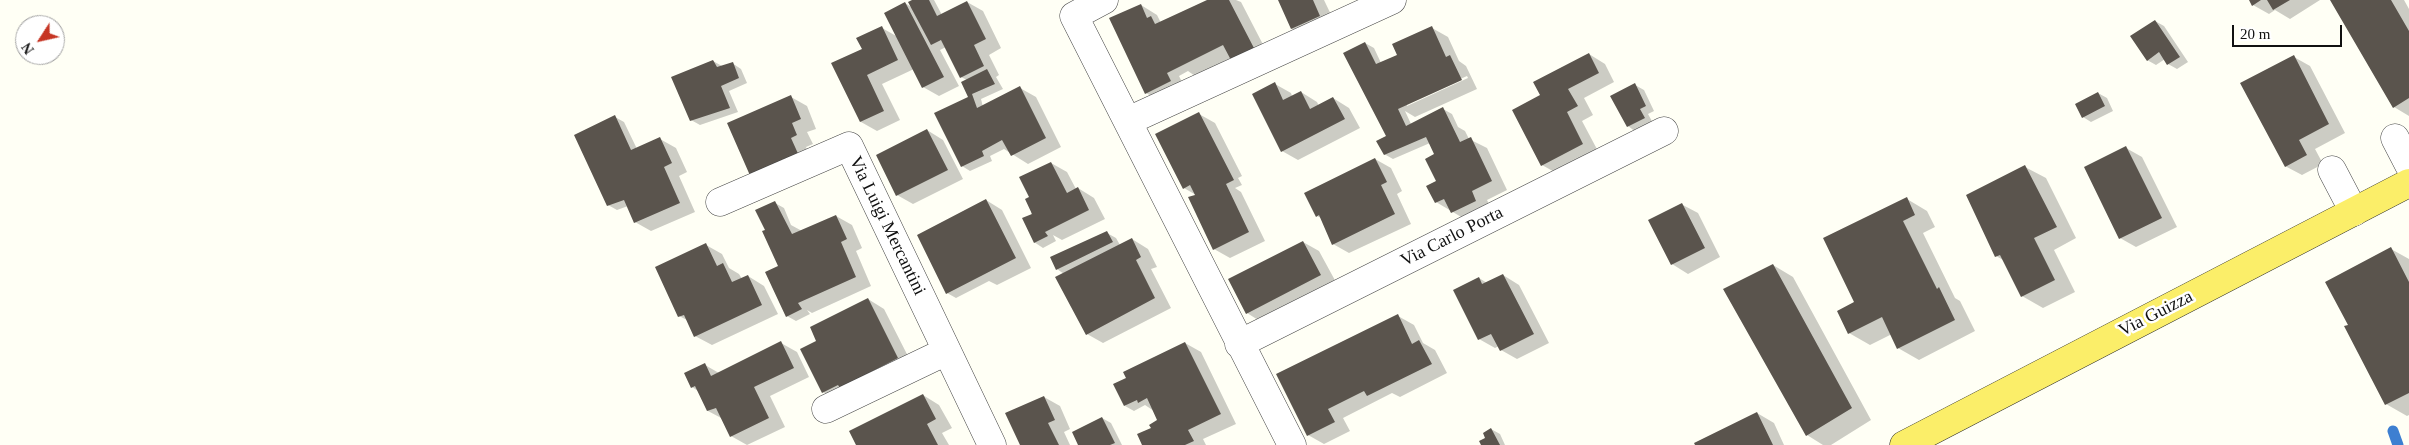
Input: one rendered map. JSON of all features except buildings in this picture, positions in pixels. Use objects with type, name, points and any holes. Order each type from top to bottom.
[{"type":"main road","name":"Via Guizza","points":[[1904,445],[2409,184]]},
{"type":"street","points":[[1104,0],[1074,16],[1292,445]]},
{"type":"street","points":[[1128,121],[1392,0]]},
{"type":"street","name":"Via Carlo Porta","points":[[1239,344],[1664,131]]},
{"type":"street","points":[[2395,138],[2409,166]]},
{"type":"street","name":"Via Luigi Mercantini","points":[[720,202],[849,146],[992,445]]},
{"type":"street","points":[[2332,170],[2354,212]]},
{"type":"street","points":[[826,409],[947,351]]},
{"type":"waterway","points":[[2393,431],[2398,445]]}]
